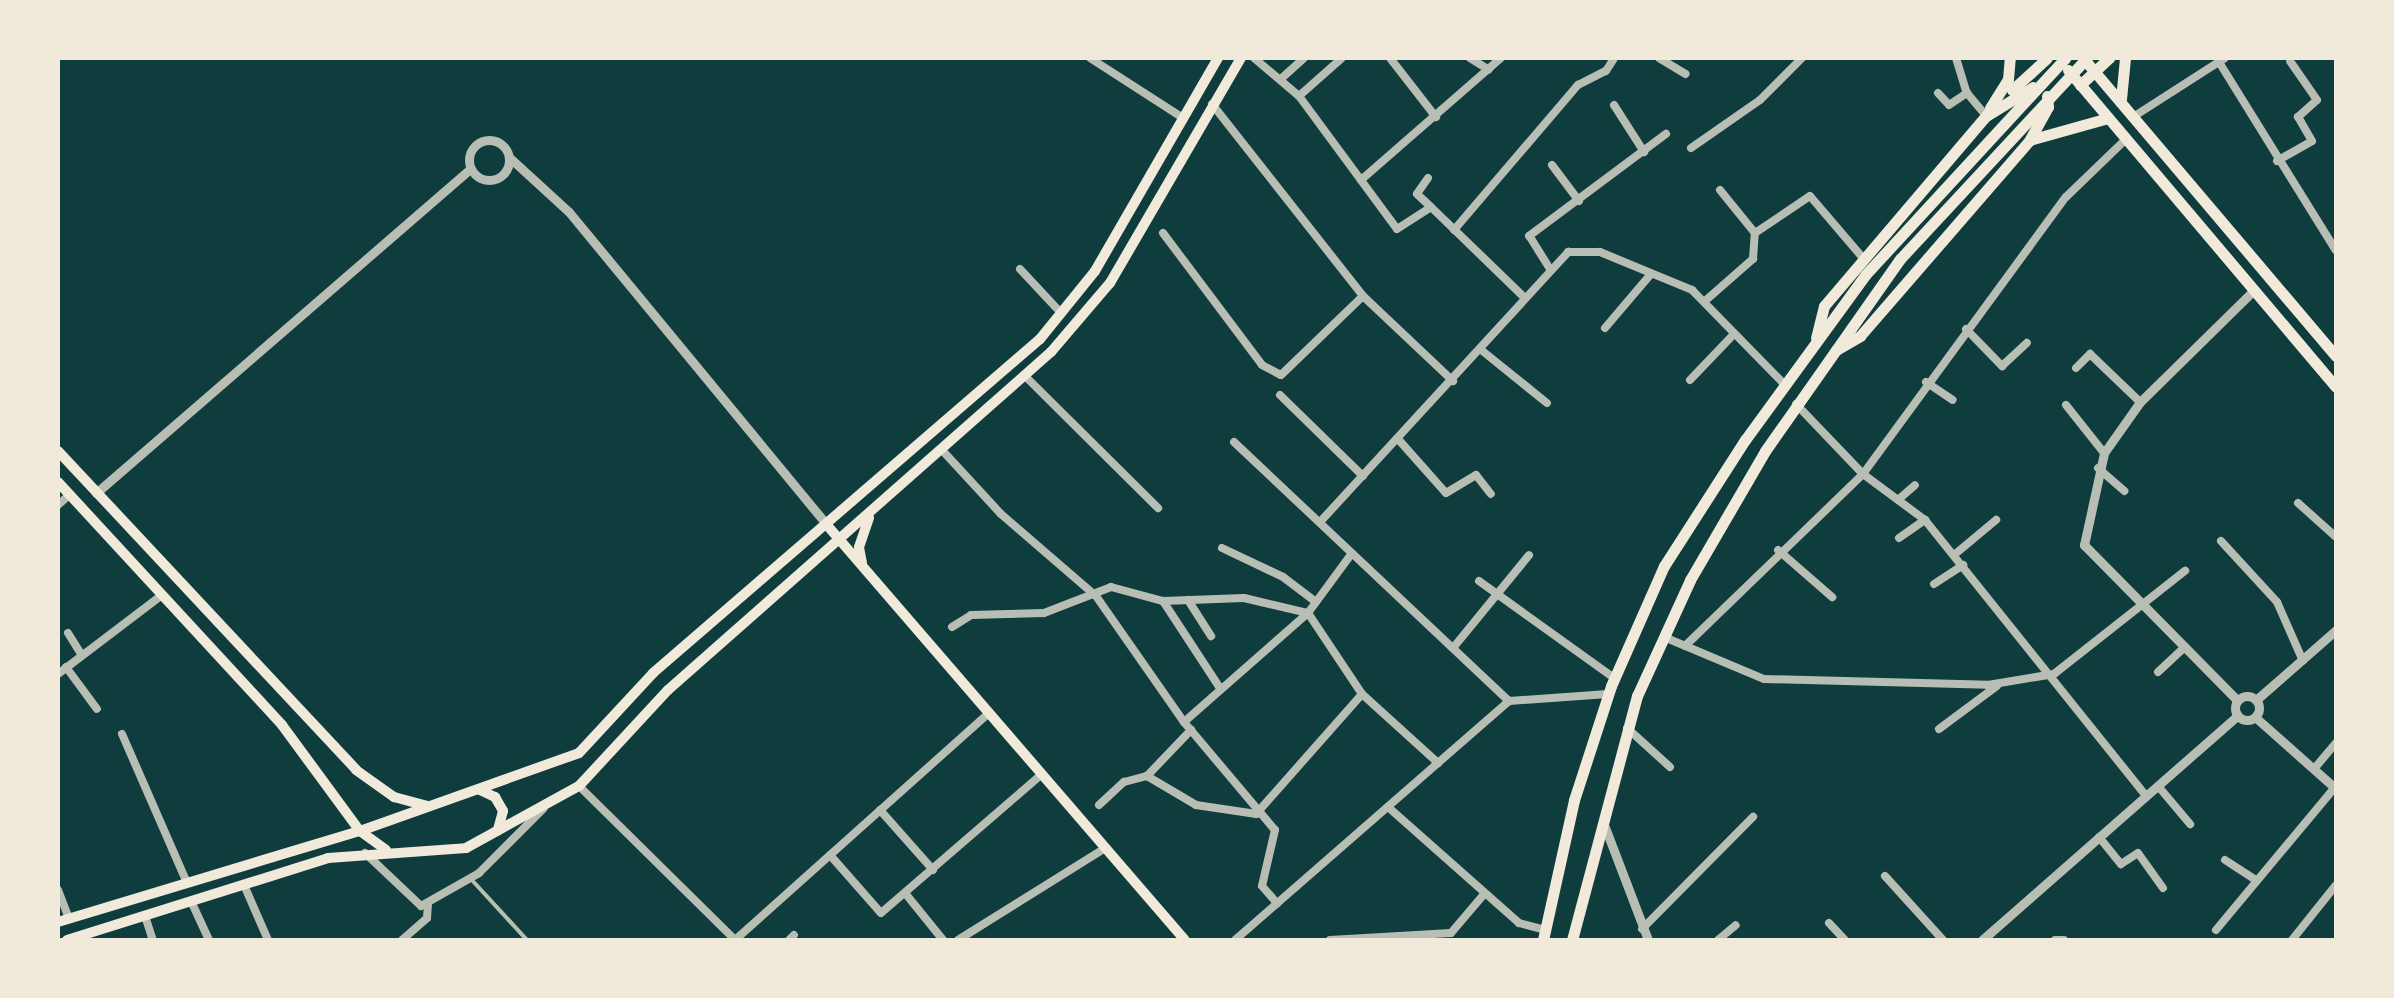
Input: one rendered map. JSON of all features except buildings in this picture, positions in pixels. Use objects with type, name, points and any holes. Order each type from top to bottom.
[{"type":"main road","points":[[63,921],[360,830],[579,752],[653,674],[1040,340],[1095,271],[1218,58]]},
{"type":"main road","points":[[66,940],[244,885],[365,853],[466,848],[580,786],[668,690],[1024,375],[1110,283],[1241,58]]},
{"type":"main road","points":[[1986,116],[2008,80],[2010,58]]},
{"type":"main road","points":[[1814,342],[1824,306],[1863,258],[1986,116],[2047,58]]},
{"type":"main road","points":[[2057,58],[2336,387]]},
{"type":"main road","points":[[1544,935],[1574,800],[1608,694],[1664,566],[1814,342],[1916,213],[2065,58]]},
{"type":"main road","points":[[1572,940],[1627,728],[1690,580],[1851,320],[2085,58],[2336,356]]},
{"type":"main road","points":[[2080,85],[2108,58]]},
{"type":"main road","points":[[2122,103],[2124,58]]},
{"type":"main road","points":[[1835,350],[1860,336],[2030,141],[2048,106],[2042,88],[2015,93],[1986,116]]},
{"type":"main road","points":[[2030,141],[2056,128],[2108,118]]},
{"type":"main road","points":[[58,451],[297,710],[374,786],[428,806]]},
{"type":"main road","points":[[58,482],[282,725],[360,830],[386,850]]},
{"type":"main road","points":[[864,568],[861,531],[880,503]]},
{"type":"main road","points":[[826,524],[1185,940]]},
{"type":"main road","points":[[653,674],[668,690]]},
{"type":"main road","points":[[282,725],[297,710]]},
{"type":"main road","points":[[480,790],[495,797],[503,811],[498,830]]},
{"type":"street","points":[[1090,58],[1183,118]]},
{"type":"street","points":[[1254,58],[1283,77],[1299,96],[1397,229],[1431,207]]},
{"type":"street","points":[[1283,77],[1304,58]]},
{"type":"street","points":[[1299,96],[1342,58]]},
{"type":"street","points":[[1390,58],[1436,118]]},
{"type":"street","points":[[1470,58],[1489,70]]},
{"type":"street","points":[[1361,180],[1501,58]]},
{"type":"street","points":[[1454,230],[1578,85],[1606,72],[1614,58]]},
{"type":"street","points":[[1659,58],[1686,74]]},
{"type":"street","points":[[1691,148],[1760,100],[1802,58]]},
{"type":"street","points":[[1956,58],[1967,93],[1986,116]]},
{"type":"street","points":[[2134,117],[2222,60],[2278,161],[2336,251]]},
{"type":"street","points":[[2278,161],[2312,141],[2298,117],[2317,100],[2290,61]]},
{"type":"street","points":[[1938,93],[1949,105],[1967,93]]},
{"type":"street","points":[[1212,104],[1362,296],[1453,380]]},
{"type":"street","points":[[1614,105],[1644,152]]},
{"type":"street","points":[[1550,269],[1529,236],[1666,134]]},
{"type":"street","points":[[96,493],[470,170],[477,143],[491,139],[569,212],[826,524]]},
{"type":"street","points":[[1685,646],[1778,550],[1862,474],[1926,382],[2066,197],[2126,139]]},
{"type":"street","points":[[470,170],[495,180],[510,158]]},
{"type":"street","points":[[1552,165],[1579,201]]},
{"type":"street","points":[[1428,178],[1417,194],[1524,297]]},
{"type":"street","points":[[1704,301],[1752,258],[1755,233],[1720,190]]},
{"type":"street","points":[[1755,233],[1810,196],[1863,258]]},
{"type":"street","points":[[1163,233],[1262,365],[1281,374],[1362,296]]},
{"type":"street","points":[[1320,522],[1568,252],[1600,252],[1704,301],[1784,384]]},
{"type":"street","points":[[1020,269],[1061,313]]},
{"type":"street","points":[[1605,328],[1651,274]]},
{"type":"street","points":[[2238,716],[2238,700],[2084,545],[2104,452],[2140,402],[2254,290]]},
{"type":"street","points":[[1966,329],[2002,366],[2027,343]]},
{"type":"street","points":[[1690,380],[1734,334]]},
{"type":"street","points":[[1480,348],[1546,403]]},
{"type":"street","points":[[2076,368],[2090,354],[2140,402]]},
{"type":"street","points":[[1024,375],[1158,508]]},
{"type":"street","points":[[1926,382],[1953,400]]},
{"type":"street","points":[[1280,396],[1363,476]]},
{"type":"street","points":[[1796,404],[1862,474],[1925,520],[2054,674],[2146,796]]},
{"type":"street","points":[[2066,405],[2104,452]]},
{"type":"street","points":[[1398,439],[1446,493],[1476,475],[1490,494]]},
{"type":"street","points":[[1234,442],[1510,701]]},
{"type":"street","points":[[940,449],[1001,514],[1096,596],[1184,722],[1256,814],[1275,830],[1262,886],[1277,903]]},
{"type":"street","points":[[2098,468],[2124,491]]},
{"type":"street","points":[[1899,498],[1914,484]]},
{"type":"street","points":[[58,505],[69,495]]},
{"type":"street","points":[[2298,503],[2336,537]]},
{"type":"street","points":[[1899,538],[1925,520]]},
{"type":"street","points":[[1954,555],[1996,520]]},
{"type":"street","points":[[2220,541],[2277,602],[2303,660]]},
{"type":"street","points":[[1222,548],[1316,602]]},
{"type":"street","points":[[1778,550],[1832,597]]},
{"type":"street","points":[[1184,722],[1308,613],[1352,553]]},
{"type":"street","points":[[1453,648],[1529,555]]},
{"type":"street","points":[[1934,584],[1962,565]]},
{"type":"street","points":[[1664,637],[1764,679],[2000,683],[2054,674],[2185,571]]},
{"type":"street","points":[[1479,581],[1614,678]]},
{"type":"street","points":[[952,628],[972,615],[1044,613],[1096,596],[1110,586],[1163,601],[1244,598],[1308,613],[1362,694],[1438,763]]},
{"type":"street","points":[[58,674],[162,596]]},
{"type":"street","points":[[1188,600],[1211,636]]},
{"type":"street","points":[[1163,601],[1220,688]]},
{"type":"street","points":[[2238,700],[2256,700],[2336,630]]},
{"type":"street","points":[[68,633],[82,656]]},
{"type":"street","points":[[2158,672],[2185,647]]},
{"type":"street","points":[[66,667],[97,709]]},
{"type":"street","points":[[1939,729],[2000,683]]},
{"type":"street","points":[[1256,814],[1362,694]]},
{"type":"street","points":[[1235,940],[1510,701],[1608,694]]},
{"type":"street","points":[[2256,700],[2256,717]]},
{"type":"street","points":[[580,786],[735,940],[989,713]]},
{"type":"street","points":[[1982,940],[2238,716],[2256,717],[2336,788],[2216,930]]},
{"type":"street","points":[[1627,728],[1670,767]]},
{"type":"street","points":[[1099,805],[1124,782],[1147,776],[1191,730]]},
{"type":"street","points":[[122,734],[187,883]]},
{"type":"street","points":[[2314,769],[2336,743]]},
{"type":"street","points":[[830,855],[882,913],[1042,774]]},
{"type":"street","points":[[1147,776],[1196,805],[1256,814]]},
{"type":"street","points":[[2158,786],[2190,824]]},
{"type":"street","points":[[365,853],[408,900],[428,903],[470,878],[549,803]]},
{"type":"street","points":[[1388,807],[1518,923],[1544,935]]},
{"type":"street","points":[[880,810],[933,870]]},
{"type":"street","points":[[1601,817],[1648,940]]},
{"type":"street","points":[[1642,929],[1753,817]]},
{"type":"street","points":[[2099,836],[2121,864],[2138,854],[2163,888]]},
{"type":"street","points":[[958,940],[1106,848]]},
{"type":"street","points":[[2225,860],[2256,882]]},
{"type":"street","points":[[1885,876],[1943,940]]},
{"type":"street","points":[[244,885],[268,940]]},
{"type":"street","points":[[2292,940],[2336,885]]},
{"type":"street","points":[[58,890],[63,921]]},
{"type":"street","points":[[906,893],[944,940]]},
{"type":"street","points":[[1330,940],[1451,933],[1485,893]]},
{"type":"street","points":[[191,901],[209,940]]},
{"type":"street","points":[[404,940],[427,918],[428,903]]},
{"type":"street","points":[[145,916],[153,940]]},
{"type":"street","points":[[1829,923],[1845,940]]},
{"type":"street","points":[[1718,940],[1736,925]]},
{"type":"street","points":[[2054,940],[2064,940]]},
{"type":"lane","points":[[470,878],[527,940]]}]
